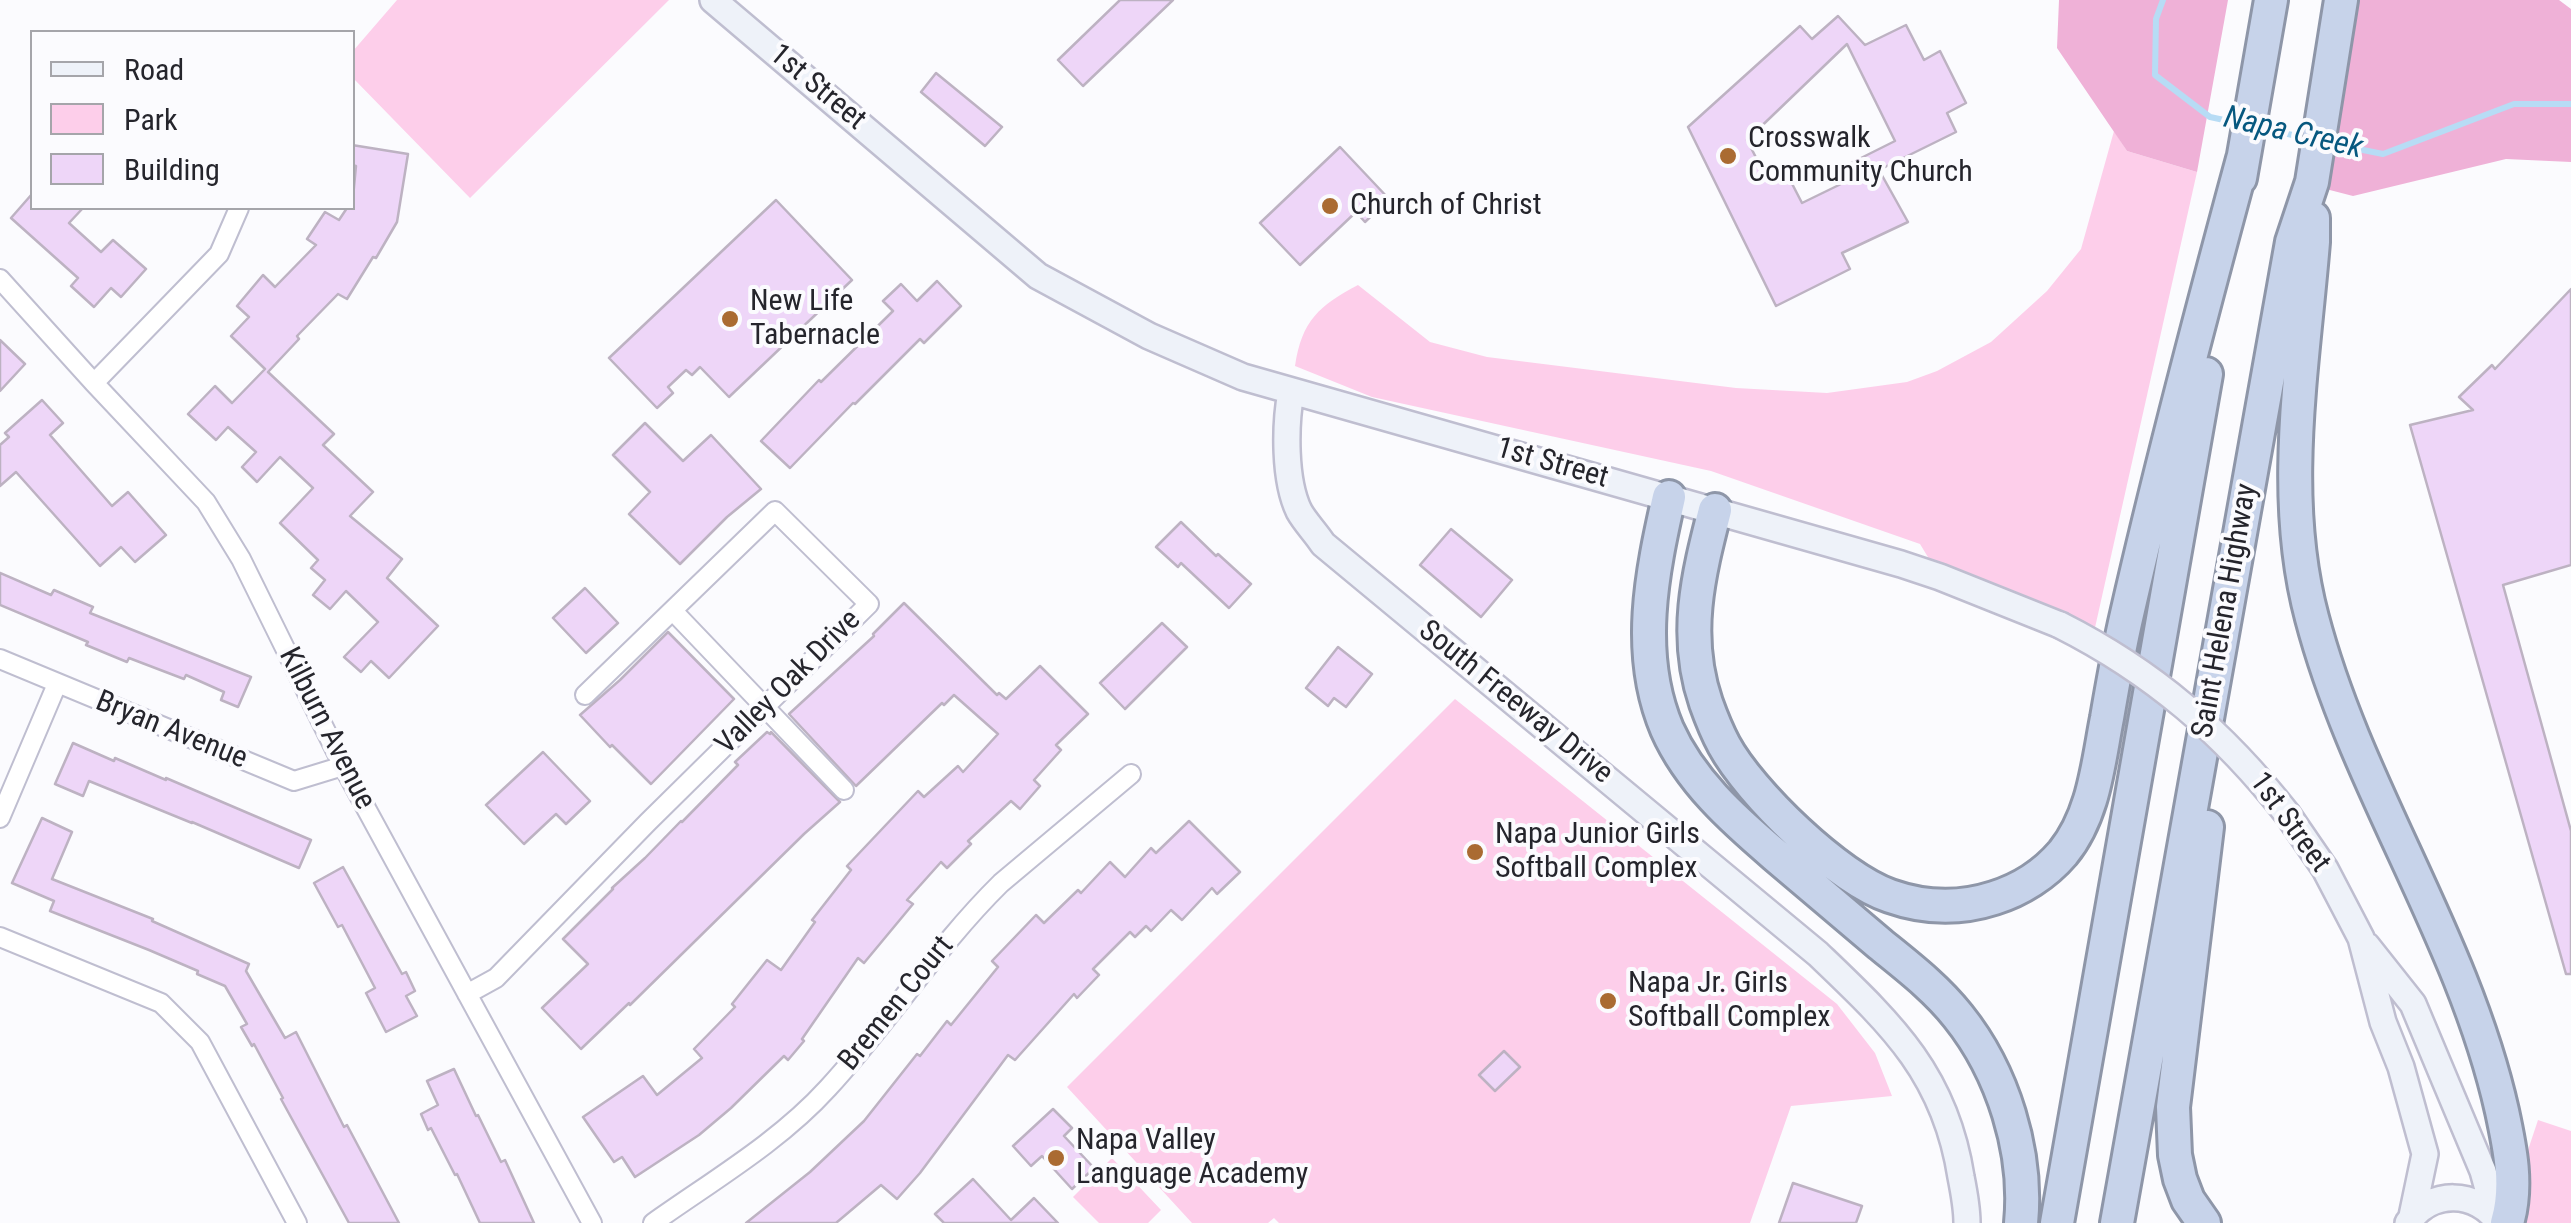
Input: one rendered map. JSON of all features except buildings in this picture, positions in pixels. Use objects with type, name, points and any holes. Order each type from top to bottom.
[{"type":"highway","name":"Saint Helena Highway","points":[[2057,1223],[2271,0]]},
{"type":"highway","name":"Saint Helena Highway","points":[[2117,1223],[2292,242],[2312,182],[2341,0]]},
{"type":"highway","points":[[1715,510],[1694,613],[1695,658],[1706,702],[1724,746],[1750,781],[1790,825],[1828,858],[1886,895],[1928,905],[1968,904],[2006,894],[2035,878],[2075,836],[2091,798],[2127,613],[2243,158]]},
{"type":"highway","points":[[2312,182],[2314,242],[2295,470],[2304,583],[2343,714],[2436,918],[2495,1081],[2510,1149],[2513,1195],[2500,1221]]},
{"type":"highway","points":[[1669,496],[1649,612],[1655,688],[1666,727],[1710,795],[1742,827],[1906,966],[1958,1016],[1990,1067],[2010,1120],[2021,1176],[2021,1223]]},
{"type":"highway","points":[[2204,1223],[2180,1180],[2172,1107],[2239,536]]},
{"type":"main road","name":"1st Street","points":[[713,0],[1038,276],[1148,336],[1243,377],[1292,392],[1669,496],[1927,573],[2060,624],[2126,662],[2174,696],[2234,751],[2288,815],[2324,869],[2360,938],[2413,1004],[2500,1221]]},
{"type":"main road","name":"South Freeway Drive","points":[[1292,392],[1286,419],[1291,479],[1300,511],[1323,544],[1818,954],[1869,1003],[1908,1048],[1945,1112],[1958,1153],[1967,1223]]},
{"type":"main road","name":"1st Street","points":[[2360,938],[2425,1154],[2410,1220]]},
{"type":"main road","name":"1st Street","points":[[2410,1220],[2436,1200],[2453,1197],[2484,1206],[2500,1221]]},
{"type":"street","points":[[94,383],[219,254],[238,210]]},
{"type":"street","name":"Kilburn Avenue","points":[[0,279],[206,502],[241,559],[344,766],[592,1223]]},
{"type":"street","name":"Valley Oak Drive","points":[[467,994],[496,978],[869,604],[775,511],[585,695]]},
{"type":"street","points":[[673,610],[844,790]]},
{"type":"street","name":"Bryan Avenue","points":[[0,659],[294,781],[344,766]]},
{"type":"street","points":[[0,818],[57,684]]},
{"type":"street","name":"Bremen Court","points":[[653,1223],[790,1126],[866,1045],[981,903],[1131,774]]},
{"type":"street","points":[[0,938],[161,1003],[200,1042],[298,1223]]},
{"type":"green space","points":[[397,0],[669,0],[470,198],[355,80],[355,49]]},
{"type":"green space","points":[[2114,131],[2127,151],[2197,172],[2092,641],[1940,577],[1920,544],[1711,471],[1372,397],[1295,366],[1302,337],[1314,316],[1358,285],[1430,342],[1487,357],[1736,388],[1827,393],[1907,382],[1991,342],[2047,291],[2081,249]]},
{"type":"green space","name":"Napa Junior Girls Softball Complex","points":[[1455,699],[1837,1004],[1875,1053],[1892,1096],[1791,1106],[1750,1223],[1279,1223],[1274,1218],[1268,1223],[1192,1223],[1067,1087]]},
{"type":"green space","points":[[2538,1120],[2571,1131],[2571,1223],[2507,1223]]},
{"type":"green space","points":[[1112,1158],[1161,1210],[1148,1223],[1099,1223],[1073,1197]]},
{"type":"shaded area","points":[[2059,0],[2228,0],[2197,172],[2127,151],[2057,48]]},
{"type":"shaded area","points":[[2345,0],[2559,0],[2571,9],[2571,162],[2506,159],[2353,196],[2322,188]]},
{"type":"waterway","name":"Napa Creek","points":[[2163,0],[2156,19],[2155,75],[2210,117],[2238,123]]},
{"type":"waterway","name":"Napa Creek","points":[[2328,143],[2383,154],[2514,104],[2571,104]]},
{"type":"waterway","name":"Napa Creek","points":[[2260,128],[2311,139]]},
{"type":"place","name":"Crosswalk Community Church","points":[[1728,156]]},
{"type":"place","name":"Church of Christ","points":[[1330,206]]},
{"type":"place","name":"New Life Tabernacle","points":[[730,319]]},
{"type":"place","name":"Napa Junior Girls Softball Complex","points":[[1475,852]]},
{"type":"place","name":"Napa Jr. Girls Softball Complex","points":[[1608,1001]]},
{"type":"place","name":"Napa Valley Language Academy","points":[[1056,1158]]}]
